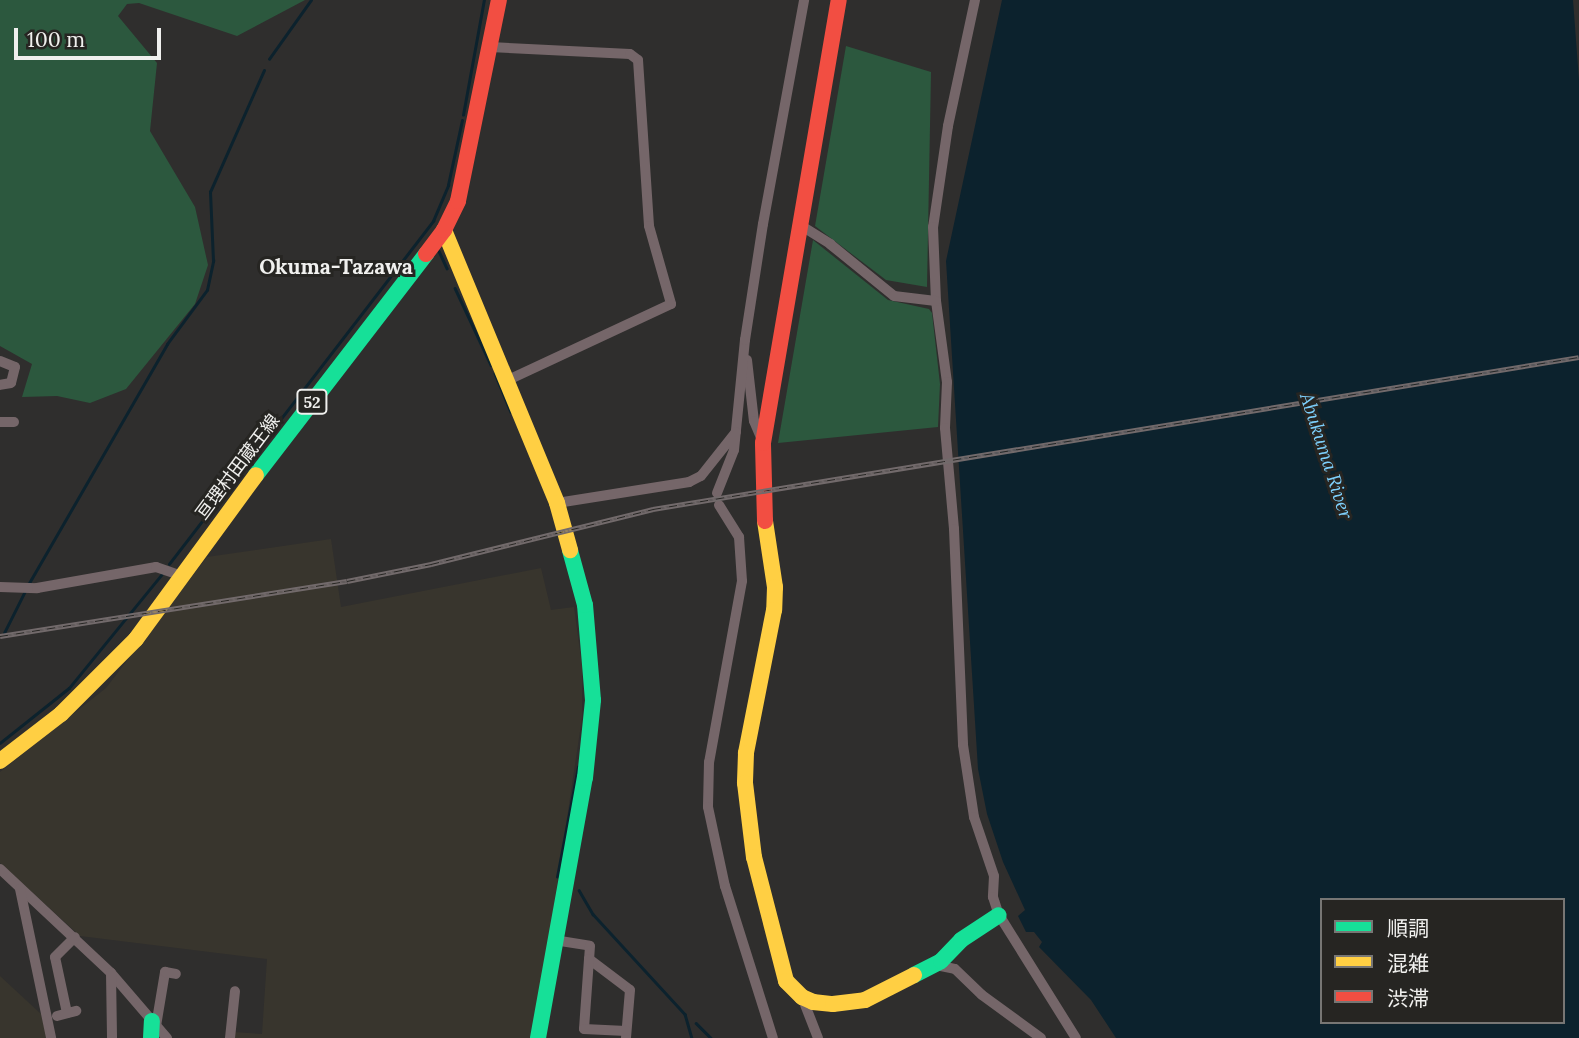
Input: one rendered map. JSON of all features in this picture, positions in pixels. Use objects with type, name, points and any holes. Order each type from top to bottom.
[{"type":"street","name":"亘理村田蔵王線","points":[[0,761],[61,714],[92,686],[136,639],[444,230],[461,191],[499,0]]},
{"type":"street","points":[[717,493],[731,460],[736,432],[745,340],[804,0]]},
{"type":"street","points":[[839,0],[763,443],[766,542],[775,587],[774,610],[746,753],[745,783],[754,857],[786,981],[802,997],[813,1002],[851,1003],[865,1000],[950,955],[961,940],[999,915]]},
{"type":"street","points":[[975,0],[948,126],[933,227],[936,300],[947,382],[945,428],[954,529],[963,745],[974,817],[994,876],[993,897],[999,915],[1076,1038]]},
{"type":"street","points":[[490,47],[629,54],[638,60],[649,226],[671,304],[506,381]]},
{"type":"street","points":[[800,225],[830,244],[894,296],[936,300]]},
{"type":"street","points":[[444,230],[557,503],[585,605],[592,655],[593,700],[585,778],[538,1038]]},
{"type":"street","points":[[745,340],[754,421],[763,443]]},
{"type":"street","points":[[0,361],[15,367],[11,383],[0,385]]},
{"type":"street","points":[[0,422],[14,422]]},
{"type":"street","points":[[557,503],[689,482],[701,476],[736,432]]},
{"type":"street","points":[[719,505],[739,537],[742,581],[709,762],[709,814],[736,926],[773,1038]]},
{"type":"street","points":[[6,590],[37,588],[156,567],[181,576]]},
{"type":"street","points":[[0,869],[111,972],[153,1028],[167,1038]]},
{"type":"street","points":[[20,890],[51,1038]]},
{"type":"street","points":[[67,1014],[55,957],[75,937]]},
{"type":"street","points":[[554,940],[590,946],[589,959],[584,1029],[626,1035],[630,990],[589,959]]},
{"type":"street","points":[[930,966],[955,969],[982,995],[1041,1038]]},
{"type":"street","points":[[111,972],[112,1038]]},
{"type":"street","points":[[153,1028],[165,972],[176,974]]},
{"type":"street","points":[[230,1038],[235,991]]},
{"type":"street","points":[[802,997],[818,1038]]},
{"type":"shaded area","points":[[331,539],[341,607],[541,568],[551,610],[574,607],[582,666],[582,718],[534,1038],[233,1038],[233,1032],[262,1034],[267,959],[80,936],[0,863],[0,772],[106,688],[207,557]]},
{"type":"shaded area","points":[[0,976],[41,1014],[47,1038],[0,1038]]},
{"type":"green space","points":[[0,0],[305,0],[237,36],[139,3],[127,4],[118,16],[157,63],[150,131],[195,207],[208,265],[195,304],[126,389],[90,403],[57,396],[22,397],[32,364],[0,346]]},
{"type":"green space","points":[[846,46],[931,72],[927,287],[886,280],[815,226]]},
{"type":"green space","points":[[813,240],[888,300],[929,309],[932,313],[940,384],[938,427],[778,443]]},
{"type":"water","name":"Abukuma River","points":[[1002,0],[1573,0],[1579,80],[1579,1038],[1116,1038],[1091,1000],[1039,947],[1042,942],[1034,932],[1026,932],[1018,916],[1025,910],[1003,862],[987,814],[978,769],[946,261]]},
{"type":"waterway","points":[[269,59],[311,0]]},
{"type":"waterway","points":[[463,115],[484,0]]},
{"type":"waterway","points":[[28,585],[167,344],[207,290],[213,261],[210,192],[264,70]]},
{"type":"waterway","points":[[169,564],[433,221],[448,185],[462,120]]},
{"type":"waterway","points":[[439,251],[447,268]]},
{"type":"waterway","points":[[455,288],[491,365]]},
{"type":"waterway","points":[[495,373],[511,412]]},
{"type":"waterway","points":[[0,743],[69,688],[161,575]]},
{"type":"waterway","points":[[4,633],[25,591]]},
{"type":"waterway","points":[[557,877],[578,767]]},
{"type":"waterway","points":[[579,890],[593,914],[685,1014],[692,1038]]},
{"type":"waterway","points":[[696,1023],[711,1038]]},
{"type":"railway","points":[[0,636],[347,581],[431,564],[653,509],[1579,357]]},
{"type":"traffic: fast","points":[[256,475],[426,254]]},
{"type":"traffic: fast","points":[[538,1038],[585,778],[593,700],[585,605],[570,550]]},
{"type":"traffic: fast","points":[[914,975],[941,961],[961,940],[999,915]]},
{"type":"traffic: fast","points":[[151,1038],[152,1021]]},
{"type":"traffic: slow","points":[[444,230],[557,503],[570,550]]},
{"type":"traffic: slow","points":[[0,761],[61,714],[136,639],[256,475]]},
{"type":"traffic: slow","points":[[765,521],[775,587],[774,610],[746,753],[745,783],[754,857],[786,981],[802,997],[813,1002],[833,1004],[865,1000],[914,975]]},
{"type":"traffic: jam","points":[[426,254],[444,230],[458,201],[499,0]]},
{"type":"traffic: jam","points":[[765,521],[763,443],[839,0]]},
{"type":"district","name":"Okuma-Tazawa","points":[[336,267]]}]
